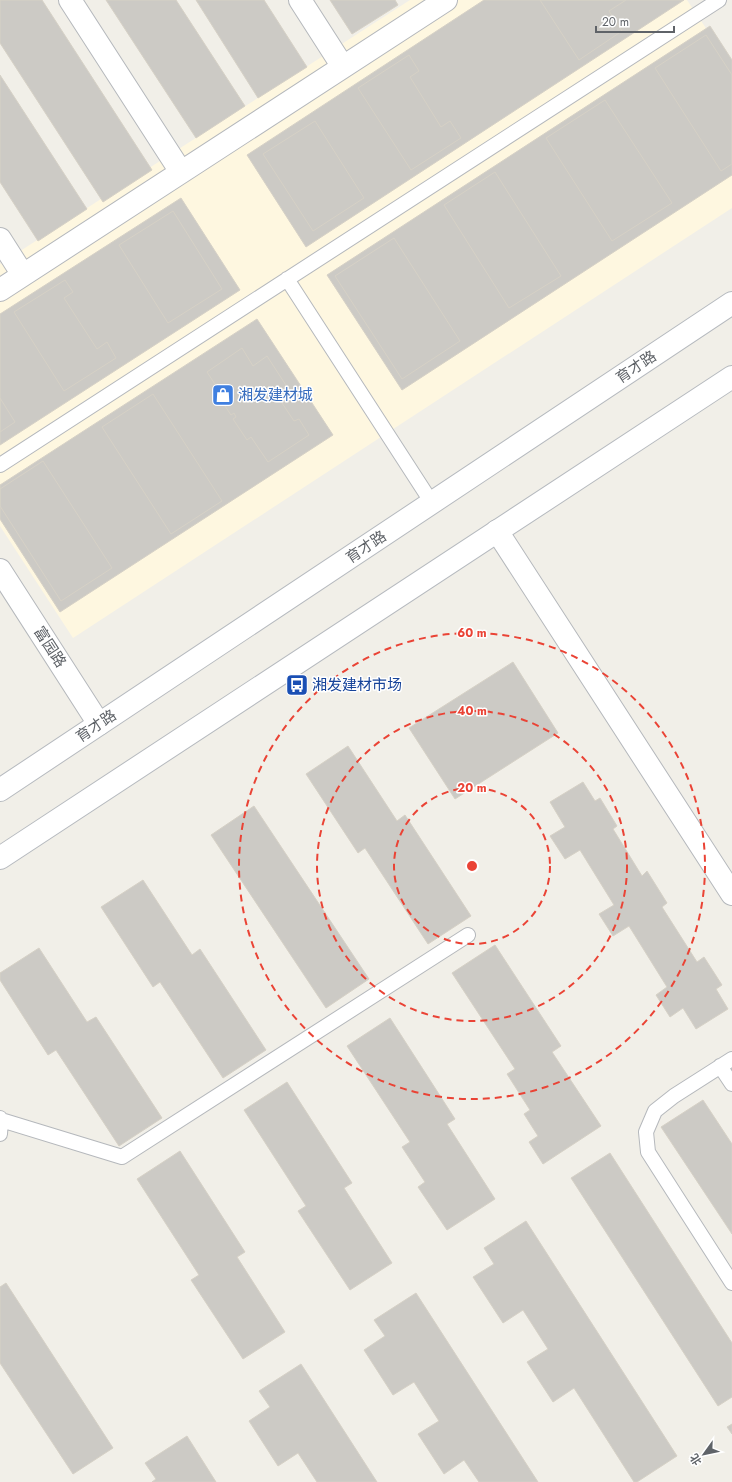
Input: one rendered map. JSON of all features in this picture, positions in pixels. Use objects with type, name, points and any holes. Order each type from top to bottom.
[{"type":"main road","points":[[70,0],[181,172]]},
{"type":"main road","points":[[300,0],[342,67]]},
{"type":"main road","points":[[0,290],[446,0]]},
{"type":"main road","points":[[0,239],[23,275]]},
{"type":"main road","name":"育才路","points":[[0,790],[732,303]]},
{"type":"main road","points":[[0,858],[732,377]]},
{"type":"main road","points":[[497,531],[732,894]]},
{"type":"main road","name":"富园路","points":[[0,570],[99,724]]},
{"type":"lane","points":[[0,465],[719,0]]},
{"type":"lane","points":[[287,279],[432,503]]},
{"type":"lane","points":[[0,1134],[1,1119],[122,1156],[468,935]]},
{"type":"lane","points":[[732,1084],[726,1062],[674,1096],[655,1111],[646,1132],[648,1152],[732,1283]]},
{"type":"shaded area","name":"湘发建材城","points":[[410,0],[687,0],[732,67],[732,208],[73,638],[0,526],[0,264]]},
{"type":"building","points":[[0,0],[42,0],[152,170],[103,202],[0,43]]},
{"type":"building","points":[[106,0],[176,0],[245,106],[196,138]]},
{"type":"building","points":[[196,0],[264,0],[307,67],[258,98]]},
{"type":"building","points":[[330,0],[395,0],[398,5],[352,34]]},
{"type":"building","points":[[484,0],[684,0],[306,247],[247,155]]},
{"type":"building","points":[[540,0],[626,0],[609,11],[622,31],[579,60]]},
{"type":"building","points":[[710,26],[732,60],[732,175],[402,390],[327,275]]},
{"type":"building","points":[[706,35],[732,75],[732,164],[721,171],[655,68]]},
{"type":"building","points":[[409,55],[419,71],[410,77],[441,127],[450,121],[461,138],[411,170],[358,88]]},
{"type":"building","points":[[0,75],[87,209],[38,241],[0,182]]},
{"type":"building","points":[[605,100],[672,203],[612,241],[546,138]]},
{"type":"building","points":[[315,121],[364,198],[313,231],[263,154]]},
{"type":"building","points":[[495,172],[561,276],[509,308],[444,205]]},
{"type":"building","points":[[181,198],[240,290],[0,445],[0,314]]},
{"type":"building","points":[[173,211],[222,289],[168,323],[119,245]]},
{"type":"building","points":[[394,238],[460,341],[402,379],[335,276]]},
{"type":"building","points":[[65,280],[73,292],[64,298],[97,349],[107,342],[116,358],[64,391],[14,312]]},
{"type":"building","points":[[257,319],[333,435],[60,612],[0,519],[0,485]]},
{"type":"building","points":[[242,348],[253,366],[267,356],[293,396],[282,403],[294,421],[299,419],[309,435],[268,462],[251,437],[247,440],[233,419],[236,417],[234,413],[231,415],[221,400],[224,398],[207,372]]},
{"type":"building","points":[[153,394],[222,501],[171,534],[102,427]]},
{"type":"building","points":[[0,398],[15,422],[0,432]]},
{"type":"building","points":[[43,461],[112,568],[61,601],[0,506],[0,489]]},
{"type":"building","points":[[513,662],[558,733],[455,799],[409,728]]},
{"type":"building","points":[[348,746],[397,821],[405,815],[471,916],[428,944],[365,848],[358,853],[306,774]]},
{"type":"building","points":[[583,782],[595,801],[600,798],[617,826],[613,829],[642,876],[647,871],[667,903],[662,907],[697,962],[704,957],[722,985],[716,989],[728,1009],[696,1029],[683,1008],[670,1017],[656,995],[667,987],[629,926],[613,936],[599,914],[614,905],[580,850],[565,859],[550,836],[565,827],[550,802]]},
{"type":"building","points":[[254,806],[369,979],[326,1008],[211,835]]},
{"type":"building","points":[[143,880],[192,955],[200,949],[266,1050],[223,1078],[160,982],[153,987],[101,907]]},
{"type":"building","points":[[495,945],[561,1046],[552,1052],[601,1126],[543,1164],[529,1142],[538,1136],[524,1114],[530,1110],[507,1074],[515,1069],[452,973]]},
{"type":"building","points":[[39,948],[87,1022],[96,1017],[162,1118],[119,1146],[56,1050],[48,1055],[0,980],[0,973]]},
{"type":"building","points":[[390,1018],[455,1119],[447,1124],[495,1199],[447,1230],[418,1187],[425,1182],[402,1147],[410,1142],[347,1046]]},
{"type":"building","points":[[287,1082],[352,1183],[344,1188],[392,1263],[350,1290],[298,1211],[306,1206],[244,1110]]},
{"type":"building","points":[[703,1100],[732,1144],[732,1234],[661,1127]]},
{"type":"building","points":[[180,1151],[245,1252],[237,1257],[285,1332],[243,1359],[191,1280],[199,1275],[137,1179]]},
{"type":"building","points":[[610,1153],[732,1343],[732,1397],[718,1406],[571,1178]]},
{"type":"building","points":[[526,1221],[677,1456],[637,1482],[634,1482],[574,1388],[553,1402],[527,1362],[548,1349],[523,1310],[503,1323],[473,1277],[494,1264],[484,1248]]},
{"type":"building","points":[[6,1283],[113,1448],[73,1474],[0,1363],[0,1287]]},
{"type":"building","points":[[416,1293],[538,1482],[479,1482],[464,1460],[444,1474],[418,1434],[439,1421],[414,1382],[393,1395],[364,1350],[385,1336],[374,1320]]},
{"type":"building","points":[[301,1364],[377,1482],[317,1482],[298,1453],[278,1466],[249,1421],[270,1407],[259,1391]]},
{"type":"building","points":[[732,1424],[732,1434],[727,1427]]},
{"type":"building","points":[[187,1436],[216,1482],[152,1482],[156,1479],[145,1463]]},
{"type":"place","name":"湘发建材城","points":[[223,395]]},
{"type":"place","name":"湘发建材市场","points":[[297,685]]}]
